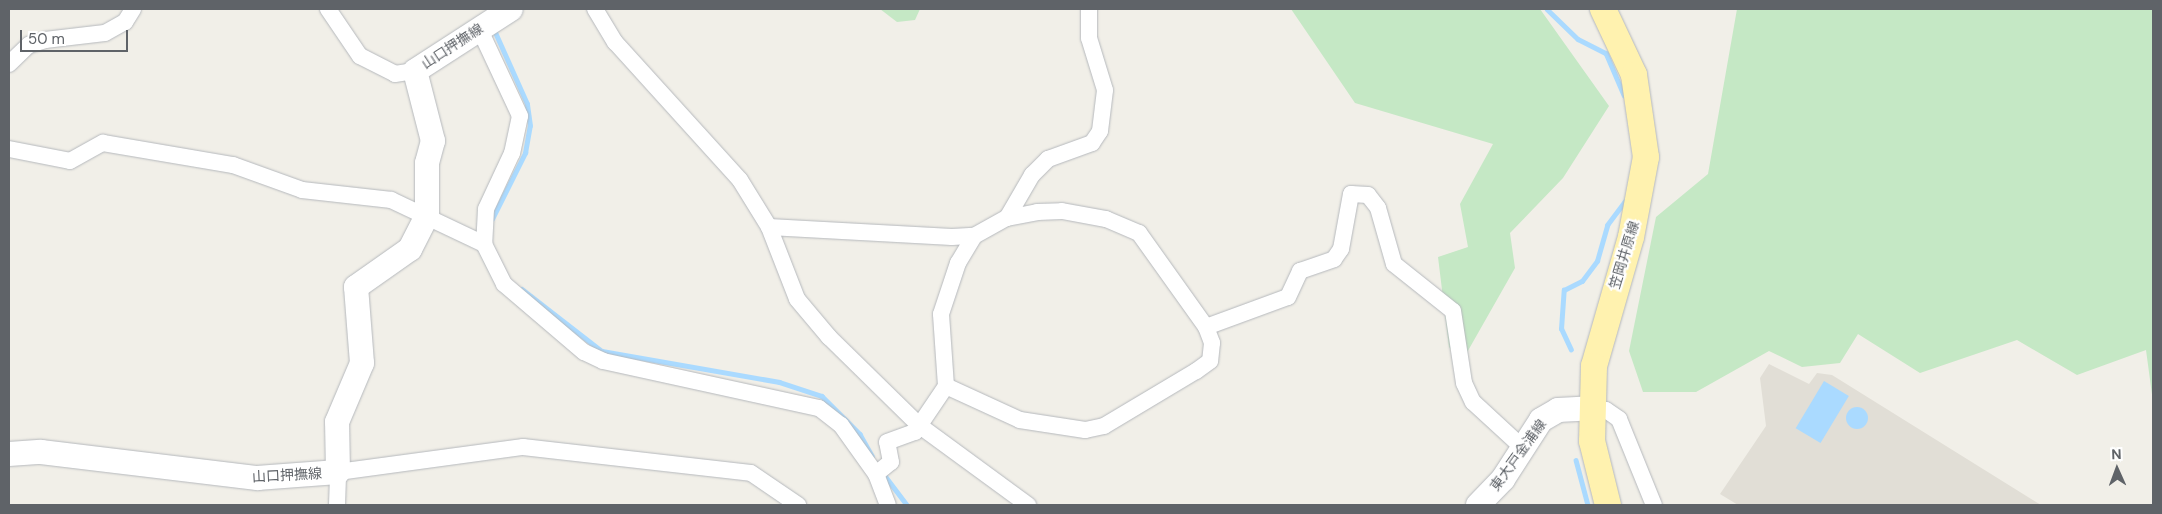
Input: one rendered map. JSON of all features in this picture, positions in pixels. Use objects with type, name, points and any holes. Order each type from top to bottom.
[{"type":"main road","name":"笠岡井原線","points":[[1603,9],[1634,75],[1646,157],[1631,237],[1599,338],[1591,408],[1592,441],[1608,505]]},
{"type":"main road","name":"山口押撫線","points":[[9,454],[41,452],[257,478],[338,472],[337,422],[362,363],[356,287],[410,249],[427,215],[427,163],[433,141],[414,71],[492,20]]},
{"type":"main road","name":"東大戸金浦線","points":[[1478,505],[1503,479],[1522,446],[1549,413],[1591,408]]},
{"type":"street","points":[[9,64],[37,43],[104,33],[125,22],[133,9]]},
{"type":"street","points":[[328,9],[360,56],[395,74],[414,71]]},
{"type":"street","points":[[595,9],[615,42],[740,180],[769,227],[797,299],[829,337],[920,426],[1028,505]]},
{"type":"street","points":[[1006,218],[1032,174],[1048,159],[1092,143],[1100,131],[1104,90],[1089,38],[1089,9]]},
{"type":"street","points":[[492,20],[520,116],[512,153],[486,209],[484,244],[504,284],[584,352],[627,368],[819,408],[841,425],[879,471],[888,505]]},
{"type":"street","points":[[9,150],[70,161],[103,143],[233,165],[302,190],[372,196],[427,215],[484,244]]},
{"type":"street","points":[[1206,327],[1288,297],[1300,271],[1334,258],[1341,249],[1351,194],[1368,195],[1378,208],[1394,264],[1453,311],[1464,383],[1473,402],[1522,446]]},
{"type":"street","points":[[769,227],[910,238],[974,236],[1006,218],[1062,211],[1125,225],[1140,233],[1206,327],[1212,343],[1210,360],[1104,426],[1085,430],[1020,420],[946,386]]},
{"type":"street","points":[[879,471],[891,462],[887,442],[907,437],[920,426],[946,386],[941,314],[958,263],[974,236]]},
{"type":"street","points":[[1591,408],[1606,410],[1619,419],[1654,505]]},
{"type":"street","points":[[337,505],[338,472],[523,447],[751,473],[798,505]]},
{"type":"shaded area","points":[[1769,364],[1809,384],[1817,373],[1832,375],[2041,505],[1738,505],[1720,494],[1766,426],[1760,378]]},
{"type":"green space","points":[[880,9],[920,9],[915,20],[897,22]]},
{"type":"green space","points":[[1291,9],[1540,9],[1609,106],[1563,178],[1510,233],[1515,268],[1461,363],[1449,347],[1438,257],[1468,247],[1460,204],[1493,144],[1355,103]]},
{"type":"green space","points":[[1737,9],[2153,9],[2153,402],[2146,350],[2077,375],[2017,340],[1920,373],[1858,334],[1840,363],[1802,367],[1769,351],[1696,392],[1643,392],[1629,351],[1656,217],[1708,174]]},
{"type":"water","points":[[1824,381],[1849,396],[1821,443],[1796,428]]},
{"type":"water","points":[[1857,407],[1865,410],[1868,418],[1865,426],[1857,429],[1849,426],[1846,418],[1849,410]]},
{"type":"waterway","points":[[1547,9],[1578,39],[1606,53],[1624,95]]},
{"type":"waterway","points":[[492,219],[525,153],[530,126],[527,104],[493,28]]},
{"type":"waterway","points":[[1571,350],[1561,329],[1564,290],[1582,281],[1597,261],[1607,225],[1625,201]]},
{"type":"waterway","points":[[522,289],[602,351],[779,382],[822,396],[860,434],[872,456]]},
{"type":"waterway","points":[[1576,460],[1588,505]]},
{"type":"waterway","points":[[883,473],[907,505]]}]
